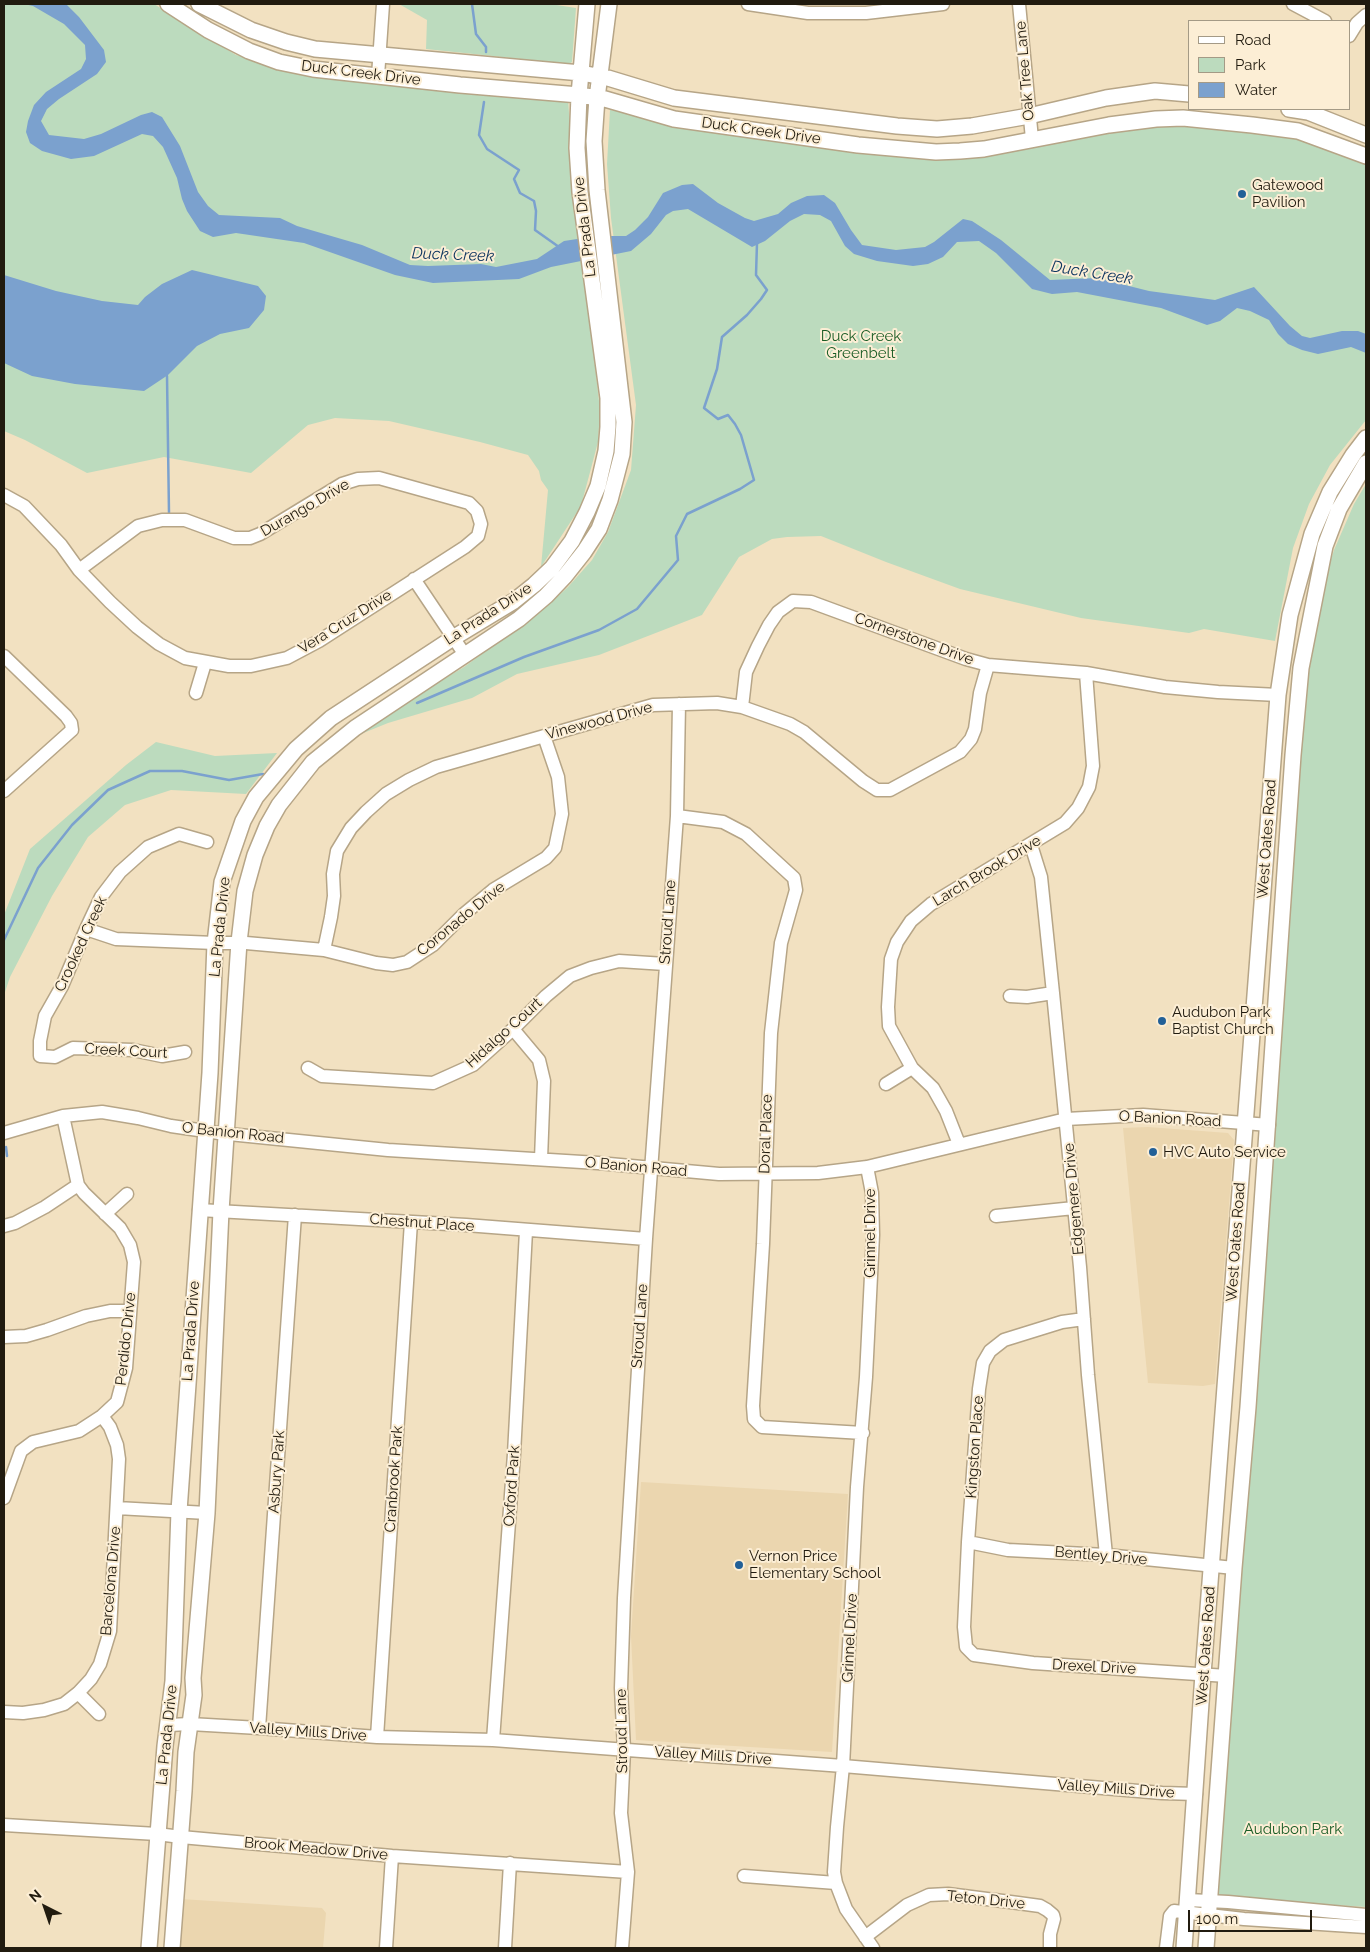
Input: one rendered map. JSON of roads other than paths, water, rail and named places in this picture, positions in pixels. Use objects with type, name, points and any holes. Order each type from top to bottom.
[{"type":"main road","name":"Duck Creek Drive","points":[[168,4],[208,30],[249,51],[279,62],[313,69],[579,95],[597,98],[674,119],[858,145],[936,152],[984,148],[1156,119],[1210,120],[1298,131],[1366,156]]},
{"type":"main road","name":"Duck Creek Drive","points":[[199,4],[251,30],[314,49],[581,74],[600,77],[682,99],[897,126],[937,129],[972,126],[1029,116],[1106,98],[1155,91],[1188,94]]},
{"type":"main road","name":"La Prada Drive","points":[[149,1947],[157,1834],[173,1681],[179,1511],[216,943],[222,882],[242,821],[256,797],[284,762],[305,740],[332,718],[453,638],[514,601],[552,568],[572,540],[598,486],[606,452],[608,398],[580,192],[577,148],[579,95],[587,4]]},
{"type":"main road","name":"La Prada Drive","points":[[172,1947],[186,1752],[194,1695],[193,1678],[207,1513],[221,1210],[239,942],[245,891],[255,855],[267,826],[279,805],[313,762],[355,728],[519,619],[546,596],[579,558],[599,529],[610,500],[622,454],[624,422],[622,390],[597,190],[594,141],[597,98],[609,4]]},
{"type":"main road","points":[[1308,110],[1366,135]]},
{"type":"main road","name":"West Oates Road","points":[[1184,1948],[1278,695],[1290,615],[1312,534],[1330,492],[1366,438]]},
{"type":"main road","name":"West Oates Road","points":[[1206,1948],[1248,1407],[1292,755],[1301,668],[1326,546],[1339,509],[1366,463]]},
{"type":"main road","points":[[1292,755],[1291,713],[1288,704],[1278,695],[1292,684],[1301,668]]},
{"type":"main road","points":[[1232,1299],[1255,1307]]},
{"type":"main road","points":[[1225,1406],[1248,1407]]},
{"type":"main road","points":[[1196,1794],[1217,1796]]},
{"type":"main road","points":[[149,1947],[172,1947]]},
{"type":"street","points":[[378,76],[383,4]]},
{"type":"street","points":[[748,4],[808,14],[866,13],[943,4]]},
{"type":"street","name":"Oak Tree Lane","points":[[1019,4],[1032,139]]},
{"type":"street","points":[[1293,4],[1323,20]]},
{"type":"street","points":[[1350,34],[1366,15]]},
{"type":"street","points":[[1298,131],[1308,110]]},
{"type":"street","name":"Durango Drive","points":[[79,570],[138,526],[162,520],[185,520],[234,538],[250,538],[260,534],[342,484],[358,478],[379,478],[457,499]]},
{"type":"street","name":"Vera Cruz Drive","points":[[4,495],[24,506],[61,545],[79,570],[136,627],[159,644],[185,658],[229,666],[251,666],[287,658],[319,641],[465,547],[478,536],[481,524],[477,511],[470,502],[457,499]]},
{"type":"street","points":[[414,579],[465,655]]},
{"type":"street","name":"Cornerstone Drive","points":[[742,707],[746,672],[768,625],[778,612],[793,601],[811,602],[966,659],[988,665],[1086,673],[1165,687],[1278,695]]},
{"type":"street","points":[[4,656],[71,724],[72,730],[4,791]]},
{"type":"street","points":[[196,693],[205,663]]},
{"type":"street","name":"Vinewood Drive","points":[[324,950],[334,896],[337,851],[351,828],[386,794],[436,767],[653,705],[717,703],[742,707],[790,724],[804,732],[863,781],[877,790],[890,790],[960,752],[971,739],[975,729],[980,694],[988,665]]},
{"type":"street","name":"Larch Brook Drive","points":[[960,1144],[946,1111],[933,1088],[912,1068],[889,1026],[888,1007],[892,959],[897,942],[910,921],[931,904],[1065,823],[1078,808],[1090,787],[1093,766],[1086,673]]},
{"type":"street","name":"Stroud Lane","points":[[622,1948],[628,1872],[621,1813],[624,1750],[621,1688],[624,1598],[646,1239],[677,816],[679,704]]},
{"type":"street","name":"Coronado Drive","points":[[86,929],[116,939],[216,943],[239,942],[324,950],[376,963],[393,965],[407,962],[433,945],[464,914],[493,890],[546,858],[555,848],[562,814],[558,777],[544,736]]},
{"type":"street","name":"Doral Place","points":[[677,816],[723,822],[746,834],[794,878],[796,890],[781,943],[771,1033],[764,1174],[763,1244],[753,1406],[754,1419],[762,1427],[863,1433]]},
{"type":"street","name":"Crooked Creek","points":[[40,1056],[40,1041],[45,1016],[62,986],[101,897],[120,872],[148,848],[179,834],[207,842]]},
{"type":"street","name":"Edgemere Drive","points":[[1031,845],[1041,877],[1066,1120],[1106,1555]]},
{"type":"street","name":"Hidalgo Court","points":[[308,1068],[322,1076],[433,1083],[473,1065],[570,976],[591,968],[619,961],[665,964]]},
{"type":"street","points":[[1010,996],[1027,997],[1053,993]]},
{"type":"street","points":[[513,1029],[539,1060],[544,1080],[541,1159]]},
{"type":"street","name":"Creek Court","points":[[40,1056],[55,1057],[73,1048],[133,1050],[162,1056],[185,1052]]},
{"type":"street","points":[[886,1084],[912,1068]]},
{"type":"street","name":"O Banion Road","points":[[4,1133],[63,1116],[102,1112],[171,1126],[227,1134],[388,1150],[541,1159],[719,1174],[764,1174],[818,1173],[867,1167],[1066,1120],[1143,1115],[1268,1125]]},
{"type":"street","points":[[4,1226],[15,1223],[45,1207],[78,1185],[63,1116]]},
{"type":"street","name":"Grinnel Drive","points":[[867,1167],[872,1193],[873,1235],[863,1433],[857,1487],[843,1766],[835,1842],[836,1884],[846,1909],[873,1948]]},
{"type":"street","name":"Perdido Drive","points":[[4,1498],[21,1451],[28,1444],[79,1431],[102,1416],[117,1402],[123,1386],[134,1262],[130,1245],[120,1228],[78,1185]]},
{"type":"street","points":[[105,1214],[127,1194]]},
{"type":"street","points":[[996,1216],[1074,1208]]},
{"type":"street","name":"Chestnut Place","points":[[199,1210],[411,1222],[646,1239]]},
{"type":"street","name":"Asbury Park","points":[[259,1728],[295,1215]]},
{"type":"street","name":"Cranbrook Park","points":[[376,1737],[411,1222]]},
{"type":"street","name":"Oxford Park","points":[[493,1740],[514,1454],[526,1231]]},
{"type":"street","points":[[4,1337],[26,1336],[110,1310],[130,1311]]},
{"type":"street","name":"Kingston Place","points":[[966,1647],[964,1627],[968,1542],[979,1389],[983,1363],[990,1351],[1004,1340],[1062,1322],[1084,1320]]},
{"type":"street","name":"Barcelona Drive","points":[[4,1712],[23,1713],[44,1710],[64,1704],[91,1679],[100,1664],[110,1631],[119,1459],[113,1436],[102,1416]]},
{"type":"street","points":[[117,1508],[207,1513]]},
{"type":"street","name":"Bentley Drive","points":[[968,1542],[1008,1550],[1106,1555],[1234,1568]]},
{"type":"street","name":"Drexel Drive","points":[[966,1647],[974,1656],[1008,1660],[1227,1676]]},
{"type":"street","points":[[78,1693],[99,1714]]},
{"type":"street","name":"Valley Mills Drive","points":[[169,1725],[190,1724],[259,1728],[376,1737],[493,1740],[843,1766],[1162,1793],[1196,1794]]},
{"type":"street","name":"Brook Meadow Drive","points":[[4,1825],[157,1834],[392,1856],[628,1872]]},
{"type":"street","points":[[386,1948],[392,1856]]},
{"type":"street","points":[[505,1948],[510,1863]]},
{"type":"street","points":[[744,1876],[836,1884]]},
{"type":"street","name":"Teton Drive","points":[[866,1937],[907,1905],[929,1895],[948,1894],[1040,1906],[1053,1915],[1054,1919],[1050,1934],[1050,1948]]},
{"type":"street","points":[[1166,1948],[1170,1916],[1174,1912],[1188,1906],[1366,1915]]},
{"type":"street","points":[[1210,1908],[1253,1920],[1366,1927]]},
{"type":"water","points":[[24,4],[66,4],[79,17],[104,50],[106,62],[97,74],[47,109],[41,121],[49,135],[84,139],[101,134],[141,115],[152,112],[162,117],[180,146],[198,192],[208,206],[219,215],[280,218],[297,226],[362,245],[410,265],[481,264],[496,267],[537,259],[564,241],[597,236],[626,236],[648,217],[663,193],[682,185],[693,184],[718,203],[754,221],[778,214],[791,203],[807,196],[824,195],[835,203],[862,245],[896,250],[925,247],[963,219],[972,221],[1001,240],[1050,280],[1097,278],[1149,291],[1215,300],[1254,287],[1290,326],[1302,336],[1310,338],[1342,331],[1358,331],[1366,334],[1366,353],[1351,347],[1318,354],[1302,350],[1288,344],[1278,334],[1269,320],[1250,311],[1237,308],[1220,321],[1207,325],[1161,308],[1077,292],[1052,294],[1032,289],[996,253],[979,241],[957,242],[943,257],[928,264],[913,266],[877,261],[854,254],[845,246],[831,221],[820,215],[804,214],[790,221],[765,241],[752,247],[688,209],[673,211],[666,215],[651,234],[631,251],[551,267],[519,279],[433,283],[395,275],[304,243],[236,233],[213,237],[200,231],[187,211],[177,178],[163,147],[153,136],[142,134],[94,156],[71,159],[42,151],[30,143],[26,132],[34,105],[46,92],[81,69],[86,59],[85,45],[64,24],[33,6]]},
{"type":"water","points":[[192,270],[258,286],[266,296],[264,310],[249,328],[220,334],[197,346],[168,375],[144,391],[75,384],[32,376],[4,363],[4,275],[56,291],[102,301],[138,305],[162,284]]},
{"type":"waterway","points":[[472,4],[476,34],[486,47],[486,52]]},
{"type":"waterway","points":[[484,102],[479,135],[487,149],[519,170],[514,179],[520,193],[534,201],[536,211],[535,230],[559,247]]},
{"type":"waterway","points":[[417,703],[524,657],[599,630],[637,609],[678,560],[676,536],[687,514],[740,489],[754,480],[741,435],[735,424],[728,415],[718,419],[704,408],[717,369],[722,337],[747,315],[767,290],[756,275],[757,243]]},
{"type":"waterway","points":[[167,376],[169,513]]},
{"type":"waterway","points":[[4,940],[38,868],[72,825],[108,790],[150,771],[182,771],[229,780],[263,774]]},
{"type":"waterway","points":[[6,1147],[7,1156]]},
{"type":"place","name":"Gatewood Pavilion","points":[[1242,194]]},
{"type":"place","name":"Audubon Park Baptist Church","points":[[1162,1021]]},
{"type":"place","name":"HVC Auto Service","points":[[1153,1152]]},
{"type":"place","name":"Vernon Price Elementary School","points":[[739,1565]]},
{"type":"water label","name":"Duck Creek","points":[[453,255]]},
{"type":"water label","name":"Duck Creek","points":[[1092,273]]},
{"type":"park label","name":"Duck Creek Greenbelt","points":[[861,344]]},
{"type":"park label","name":"Audubon Park","points":[[1293,1829]]}]
